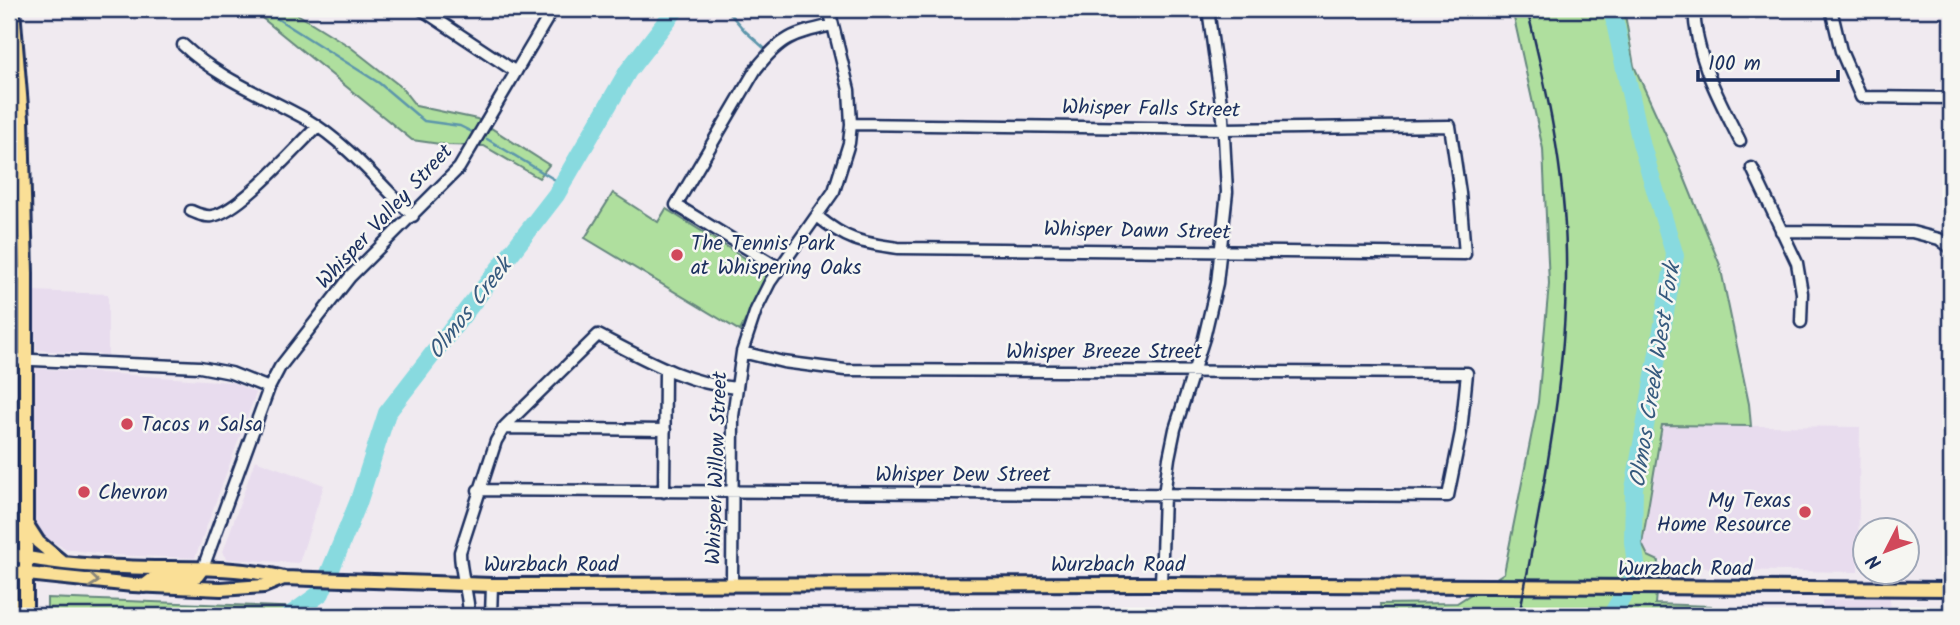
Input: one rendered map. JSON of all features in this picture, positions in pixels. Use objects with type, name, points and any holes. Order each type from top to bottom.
[{"type":"main road","points":[[9,72],[13,9]]},
{"type":"main road","points":[[13,9],[22,119],[26,273],[26,616]]},
{"type":"main road","points":[[9,401],[9,428],[26,427]]},
{"type":"main road","points":[[9,519],[11,612]]},
{"type":"main road","points":[[26,524],[38,542],[62,562]]},
{"type":"main road","name":"Wurzbach Road","points":[[9,554],[62,562],[151,568],[254,570],[284,578],[464,584],[1161,584],[1951,589]]},
{"type":"main road","points":[[144,586],[157,576],[194,578],[203,568],[211,576],[240,578],[264,586]]},
{"type":"main road","name":"Wurzbach Road","points":[[9,570],[144,586],[221,589],[264,586],[284,578]]},
{"type":"street","points":[[421,9],[516,72]]},
{"type":"street","name":"Whisper Valley Street","points":[[203,568],[269,388],[280,368],[350,277],[459,168],[553,9]]},
{"type":"street","name":"Whisper Willow Street","points":[[732,583],[736,388],[742,352],[756,310],[779,268],[834,191],[849,143],[849,90],[830,9]]},
{"type":"street","points":[[1161,584],[1164,495],[1175,429],[1194,371],[1217,283],[1227,192],[1224,129],[1208,9]]},
{"type":"street","points":[[1695,9],[1695,30],[1702,59],[1740,141]]},
{"type":"street","points":[[1831,9],[1840,51],[1861,97],[1951,98]]},
{"type":"street","points":[[779,268],[676,205],[756,69],[767,55],[786,38],[833,25]]},
{"type":"street","points":[[183,45],[209,69],[317,127],[351,155],[413,216]]},
{"type":"street","name":"Whisper Falls Street","points":[[851,124],[1224,129],[1450,126],[1465,254]]},
{"type":"street","points":[[191,211],[202,216],[214,216],[240,202],[317,127]]},
{"type":"street","points":[[1752,168],[1801,278],[1801,322]]},
{"type":"street","name":"Whisper Dawn Street","points":[[817,216],[832,229],[856,242],[898,248],[1465,254]]},
{"type":"street","points":[[1781,231],[1912,232],[1939,239],[1951,248]]},
{"type":"street","points":[[9,274],[26,273]]},
{"type":"street","points":[[469,616],[460,552],[492,450],[503,428],[598,335],[697,382],[736,388]]},
{"type":"street","name":"Whisper Breeze Street","points":[[742,352],[793,364],[845,370],[1467,373],[1461,432],[1448,496]]},
{"type":"street","points":[[9,359],[200,367],[231,373],[269,388]]},
{"type":"street","points":[[664,492],[665,369]]},
{"type":"street","points":[[503,428],[665,430]]},
{"type":"street","name":"Whisper Dew Street","points":[[478,491],[1448,496]]},
{"type":"street","points":[[491,616],[492,584]]},
{"type":"shaded area","points":[[33,291],[108,294],[108,355],[36,350]]},
{"type":"shaded area","points":[[31,368],[232,382],[256,393],[195,558],[110,555],[66,549],[43,537],[36,527],[30,457]]},
{"type":"shaded area","points":[[1662,425],[1860,427],[1859,516],[1852,516],[1852,572],[1723,570],[1659,561],[1648,556],[1642,544]]},
{"type":"shaded area","points":[[255,460],[324,485],[299,563],[227,559],[223,552]]},
{"type":"shaded area","points":[[1890,597],[1891,616],[1822,616],[1822,600]]},
{"type":"green space","points":[[251,9],[289,9],[349,46],[400,86],[416,106],[477,119],[549,165],[539,178],[484,146],[412,140]]},
{"type":"green space","points":[[1512,9],[1624,9],[1634,66],[1678,162],[1720,265],[1749,404],[1751,426],[1662,425],[1642,544],[1648,556],[1659,561],[1655,604],[1711,606],[1710,616],[1381,616],[1380,604],[1457,603],[1504,573],[1538,402],[1549,284],[1543,149]]},
{"type":"green space","name":"The Tennis Park at Whispering Oaks","points":[[613,193],[658,222],[666,209],[769,273],[740,331],[585,238]]},
{"type":"green space","points":[[47,598],[436,613],[436,616],[47,616]]},
{"type":"waterway","points":[[262,9],[379,83],[424,121],[460,126],[472,132]]},
{"type":"waterway","name":"Olmos Creek","points":[[289,616],[321,593],[358,503],[387,413],[556,195],[628,71],[676,9]]},
{"type":"waterway","points":[[726,9],[764,48]]},
{"type":"waterway","name":"Olmos Creek West Fork","points":[[1611,616],[1637,571],[1633,542],[1634,489],[1675,256],[1641,143],[1612,9]]},
{"type":"waterway","points":[[487,139],[562,184]]},
{"type":"railway","points":[[1519,616],[1558,391],[1563,345],[1566,254],[1558,161],[1548,100],[1527,9]]},
{"type":"place","name":"The Tennis Park at Whispering Oaks","points":[[677,255]]},
{"type":"place","name":"Tacos n Salsa","points":[[127,424]]},
{"type":"place","name":"Chevron","points":[[84,492]]},
{"type":"place","name":"My Texas Home Resource","points":[[1805,512]]}]
